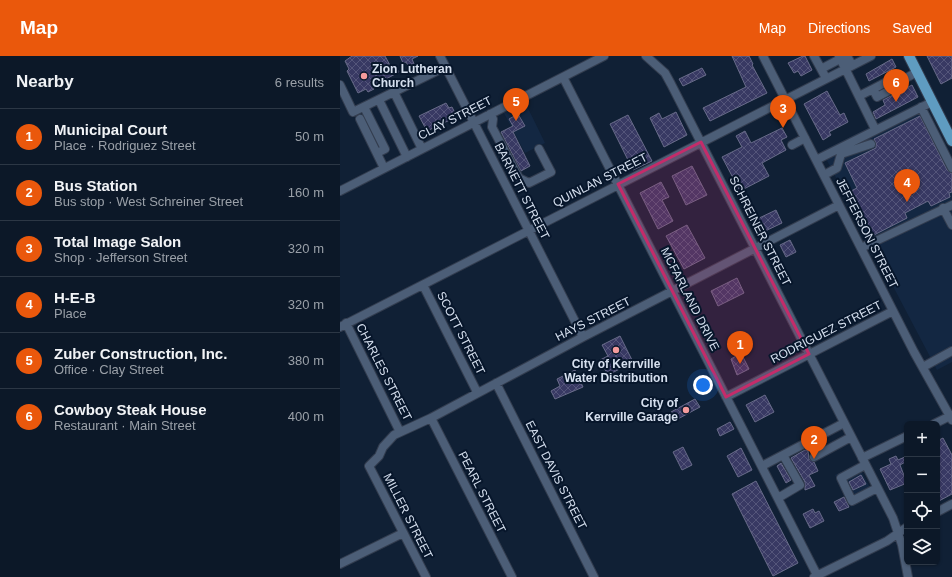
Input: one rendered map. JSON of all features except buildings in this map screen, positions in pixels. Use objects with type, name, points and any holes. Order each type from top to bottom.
[{"type":"main road","points":[[909,56],[952,141]]},
{"type":"street","name":"BARNETT STREET","points":[[440,56],[583,337]]},
{"type":"street","name":"CLAY STREET","points":[[340,191],[604,56]]},
{"type":"street","name":"SCHREINER STREET","points":[[646,56],[665,73],[864,462],[898,533],[908,577]]},
{"type":"street","name":"JEFFERSON STREET","points":[[763,56],[893,311],[951,417]]},
{"type":"street","points":[[814,56],[826,78]]},
{"type":"street","name":"QUINLAN STREET","points":[[343,325],[871,56]]},
{"type":"street","points":[[821,69],[842,57],[849,67],[859,96],[875,129]]},
{"type":"street","points":[[340,85],[353,112],[445,67]]},
{"type":"street","points":[[859,96],[873,89],[877,97],[900,85],[899,82],[917,72]]},
{"type":"street","name":"MCFARLAND DRIVE","points":[[563,77],[762,466],[816,576]]},
{"type":"street","points":[[394,92],[422,149]]},
{"type":"street","points":[[379,100],[407,156]]},
{"type":"street","points":[[816,160],[875,129],[932,102]]},
{"type":"street","points":[[364,107],[385,149],[377,153]]},
{"type":"street","points":[[921,107],[952,168]]},
{"type":"street","points":[[490,114],[493,119],[492,127],[519,178],[530,183],[551,172],[539,149]]},
{"type":"street","points":[[360,119],[384,168]]},
{"type":"street","points":[[792,145],[805,138]]},
{"type":"street","points":[[824,175],[837,168],[841,154],[871,144]]},
{"type":"street","points":[[500,176],[514,170]]},
{"type":"street","points":[[943,208],[952,199]]},
{"type":"street","name":"HAYS STREET","points":[[369,466],[379,456],[388,440],[400,432],[431,418],[477,392],[839,205]]},
{"type":"street","points":[[861,248],[952,205]]},
{"type":"street","points":[[943,208],[952,225]]},
{"type":"street","name":"SCOTT STREET","points":[[423,285],[477,392]]},
{"type":"street","name":"RODRIGUEZ STREET","points":[[726,396],[893,311]]},
{"type":"street","name":"CHARLES STREET","points":[[343,325],[400,432]]},
{"type":"street","points":[[923,367],[952,351]]},
{"type":"street","name":"EAST DAVIS STREET","points":[[496,383],[594,577]]},
{"type":"street","points":[[940,422],[951,417]]},
{"type":"street","name":"PEARL STREET","points":[[431,418],[512,577]]},
{"type":"street","points":[[762,466],[844,424]]},
{"type":"street","points":[[814,457],[851,437]]},
{"type":"street","points":[[877,488],[852,501],[840,478],[904,438]]},
{"type":"street","points":[[778,498],[800,486],[783,455]]},
{"type":"street","name":"MILLER STREET","points":[[369,466],[426,577]]},
{"type":"street","points":[[940,510],[952,504]]},
{"type":"street","points":[[816,576],[887,540],[904,529]]},
{"type":"street","points":[[340,564],[403,533]]},
{"type":"highlighted area","points":[[701,142],[809,354],[726,397],[618,184]]},
{"type":"shaded area","points":[[525,102],[545,143],[525,153],[504,113]]},
{"type":"shaded area","points":[[920,102],[952,165],[952,362],[937,370],[822,151]]},
{"type":"shaded area","points":[[857,464],[874,495],[851,507],[835,475]]},
{"type":"place","name":"Zion Lutheran Church","points":[[364,76]]},
{"type":"place","name":"Cowboy Steak House","points":[[896,102]]},
{"type":"place","name":"Zuber Construction, Inc.","points":[[516,121]]},
{"type":"place","name":"Total Image Salon","points":[[783,128]]},
{"type":"place","name":"H-E-B","points":[[907,202]]},
{"type":"place","name":"City of Kerrville Water Distribution","points":[[616,350]]},
{"type":"place","name":"Municipal Court","points":[[740,364]]},
{"type":"place","name":"City of Kerrville Garage","points":[[686,410]]},
{"type":"place","name":"Bus Station","points":[[814,459]]}]
